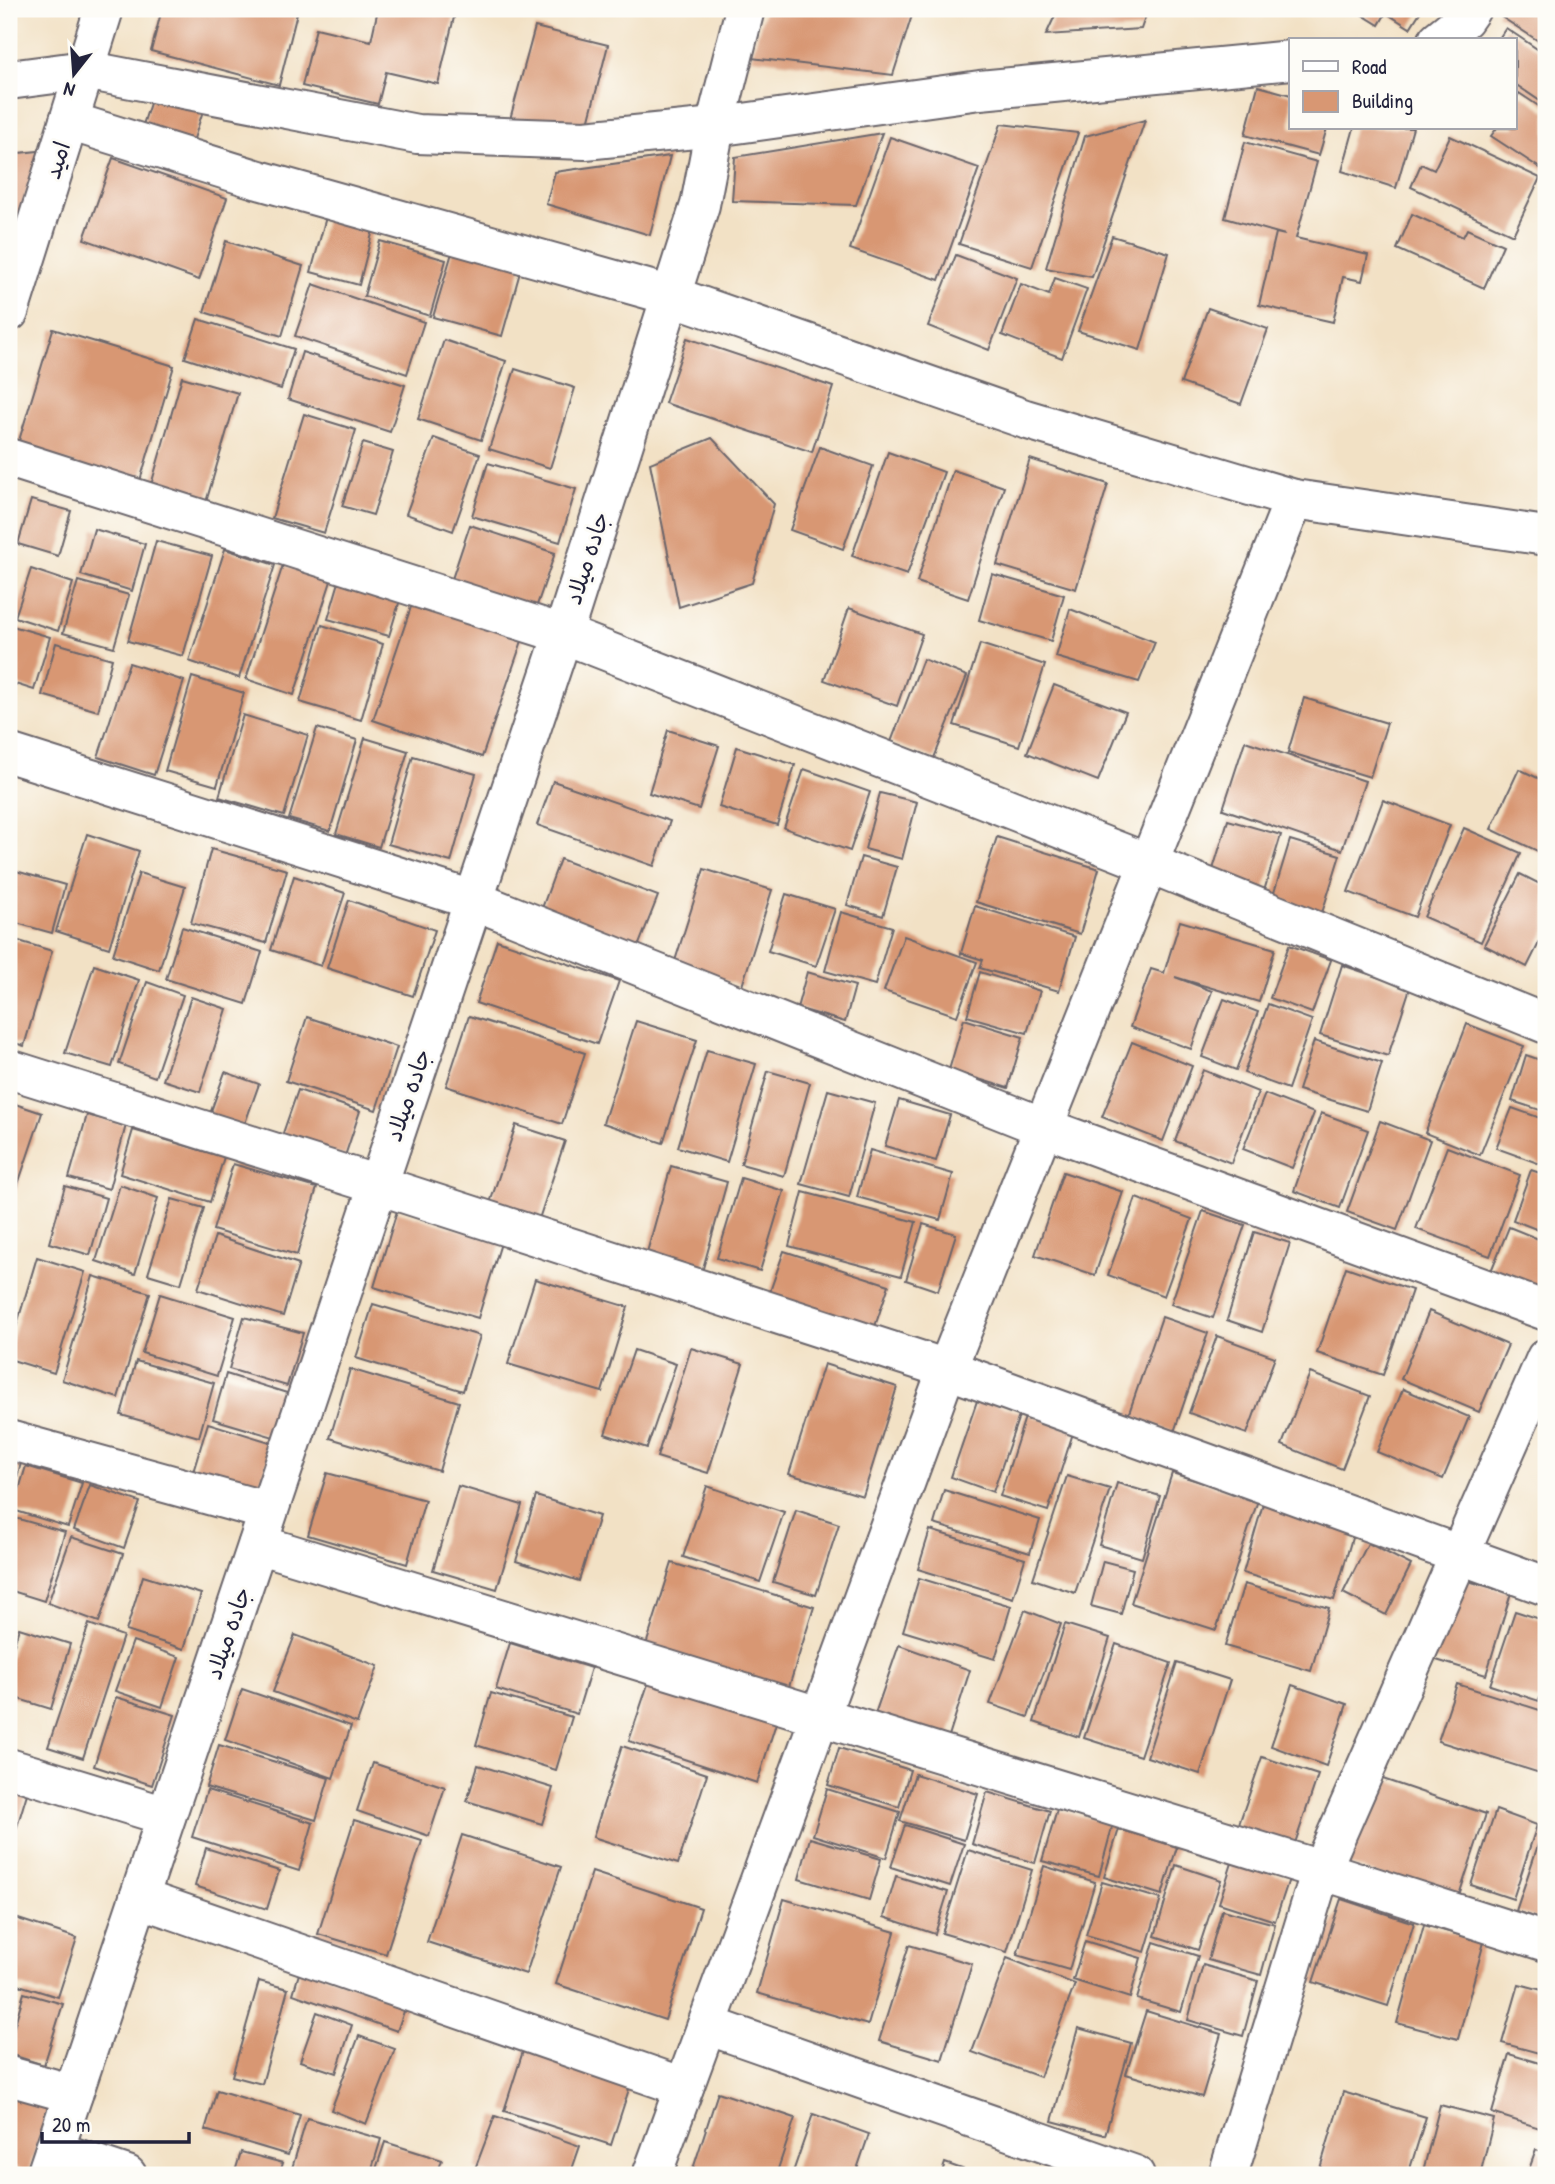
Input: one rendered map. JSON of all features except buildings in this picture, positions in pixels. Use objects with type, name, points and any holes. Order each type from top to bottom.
[{"type":"street","name":"امید","points":[[9,312],[104,9]]},
{"type":"street","name":"جاده میلاد","points":[[51,2163],[563,634],[672,296],[700,205],[715,127],[745,9]]},
{"type":"street","points":[[1440,38],[1464,19],[1471,9]]},
{"type":"street","points":[[9,80],[85,70],[417,134],[585,140],[715,127],[980,90],[1289,60]]},
{"type":"street","points":[[69,121],[259,180],[672,296],[1025,419],[1294,499],[1546,536]]},
{"type":"street","points":[[9,458],[563,634],[1148,863],[1546,1024]]},
{"type":"street","points":[[652,2175],[947,1369],[1294,499]]},
{"type":"street","points":[[9,753],[473,900],[1043,1127],[1546,1311]]},
{"type":"street","points":[[9,1069],[947,1369],[1546,1586]]},
{"type":"street","points":[[1228,2175],[1321,1870],[1546,1358]]},
{"type":"street","points":[[9,1440],[818,1717],[1321,1870],[1546,1942]]},
{"type":"street","points":[[9,1768],[166,1816]]},
{"type":"street","points":[[139,1898],[684,2087]]},
{"type":"street","points":[[707,2025],[1135,2175]]},
{"type":"street","points":[[9,2076],[73,2094]]},
{"type":"street","points":[[51,2163],[127,2175]]}]
